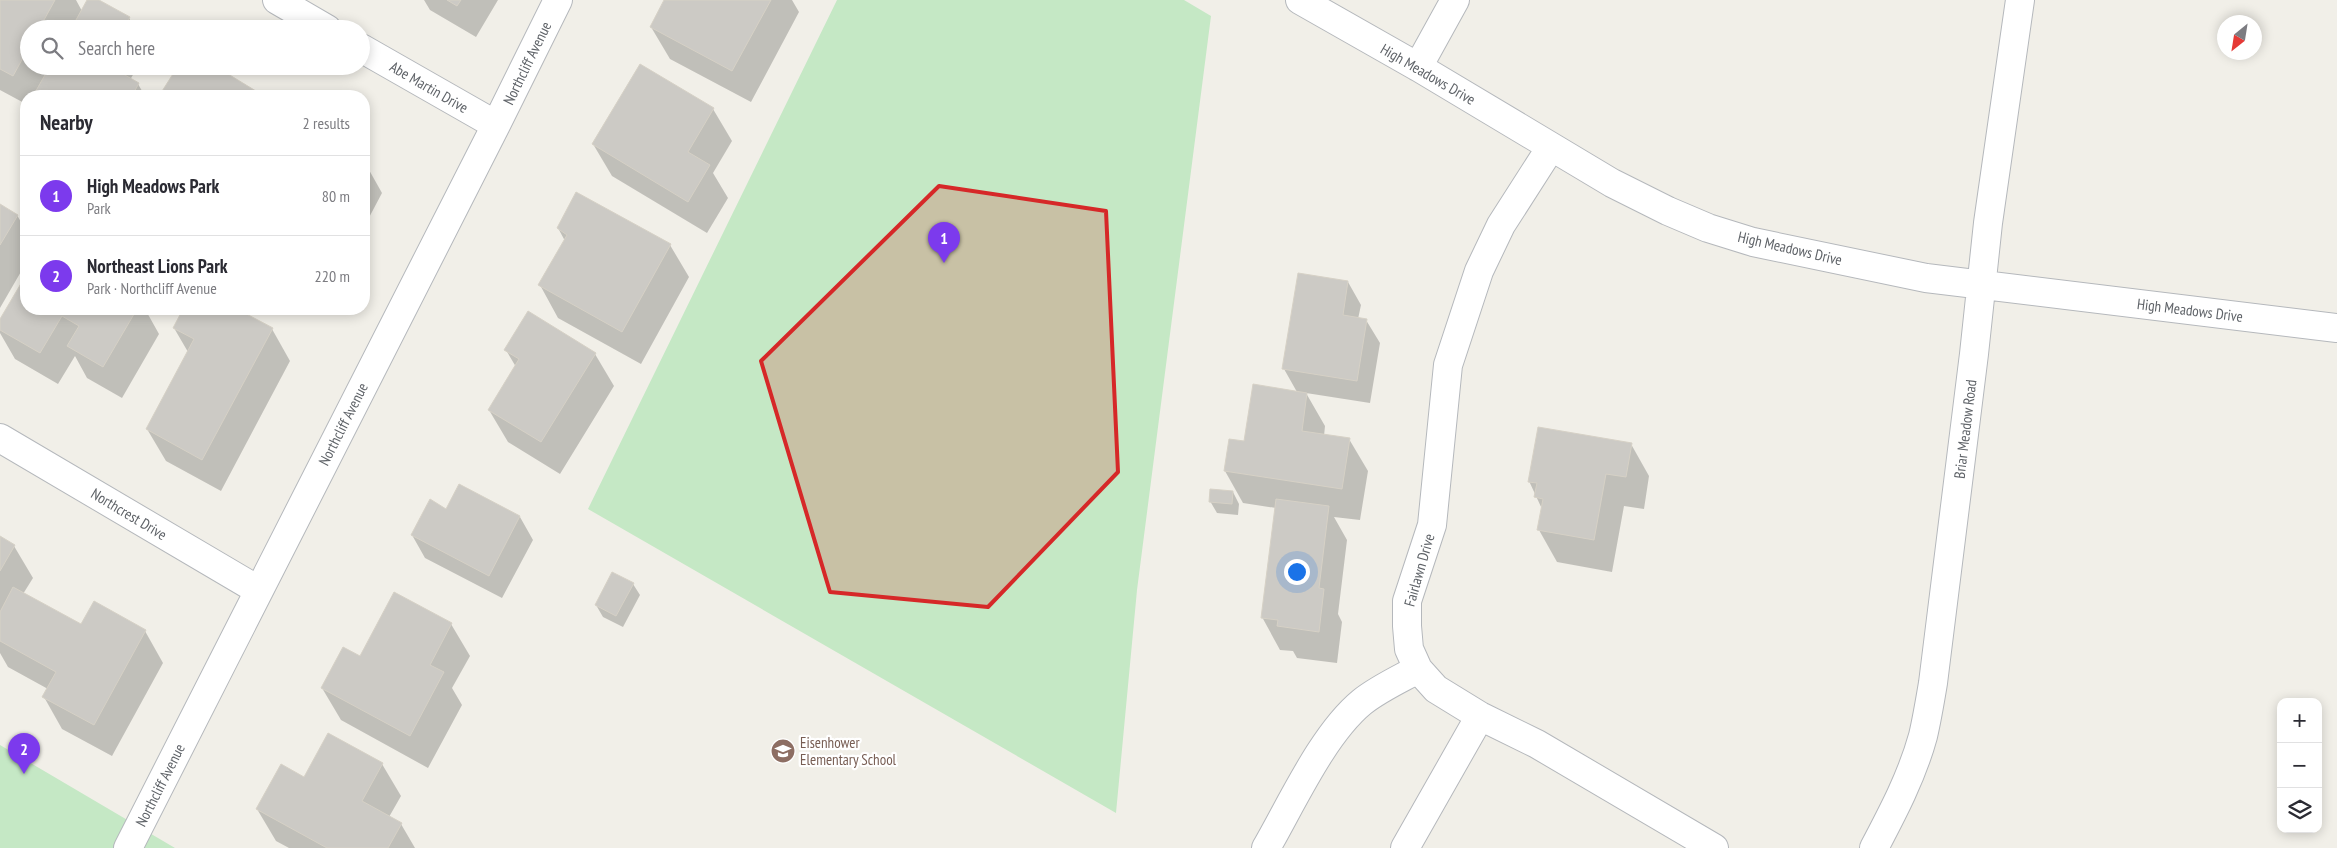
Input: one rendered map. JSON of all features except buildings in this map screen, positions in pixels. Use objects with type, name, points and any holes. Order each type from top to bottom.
[{"type":"street","points":[[277,0],[311,20]]},
{"type":"street","name":"Northcliff Avenue","points":[[128,848],[558,0]]},
{"type":"street","name":"High Meadows Drive","points":[[1300,0],[1418,67],[1612,183],[1668,211],[1708,228],[1753,242],[1926,278],[2337,328]]},
{"type":"street","points":[[1418,67],[1455,0]]},
{"type":"street","name":"Briar Meadow Road","points":[[1874,848],[1910,775],[1923,735],[1933,683],[1988,223],[2020,0]]},
{"type":"street","name":"Abe Martin Drive","points":[[370,53],[496,125]]},
{"type":"street","name":"Fairlawn Drive","points":[[1550,146],[1501,225],[1479,271],[1448,365],[1432,525],[1407,601],[1407,626],[1410,649],[1418,669],[1436,689],[1480,716],[1537,744],[1714,848]]},
{"type":"street","name":"Northcrest Drive","points":[[0,438],[258,590]]},
{"type":"street","points":[[1266,848],[1332,734],[1347,716],[1363,701],[1418,669]]},
{"type":"street","points":[[1405,848],[1480,716]]},
{"type":"highlighted area","points":[[939,186],[1106,211],[1118,472],[988,607],[830,592],[761,361]]},
{"type":"green space","points":[[837,0],[1184,0],[1211,16],[1137,590],[1116,813],[588,509]]},
{"type":"green space","points":[[0,745],[175,848],[0,848]]},
{"type":"place","name":"High Meadows Park","points":[[944,263]]},
{"type":"place","name":"Eisenhower Elementary School","points":[[783,751]]},
{"type":"place","name":"Northeast Lions Park","points":[[24,774]]}]
